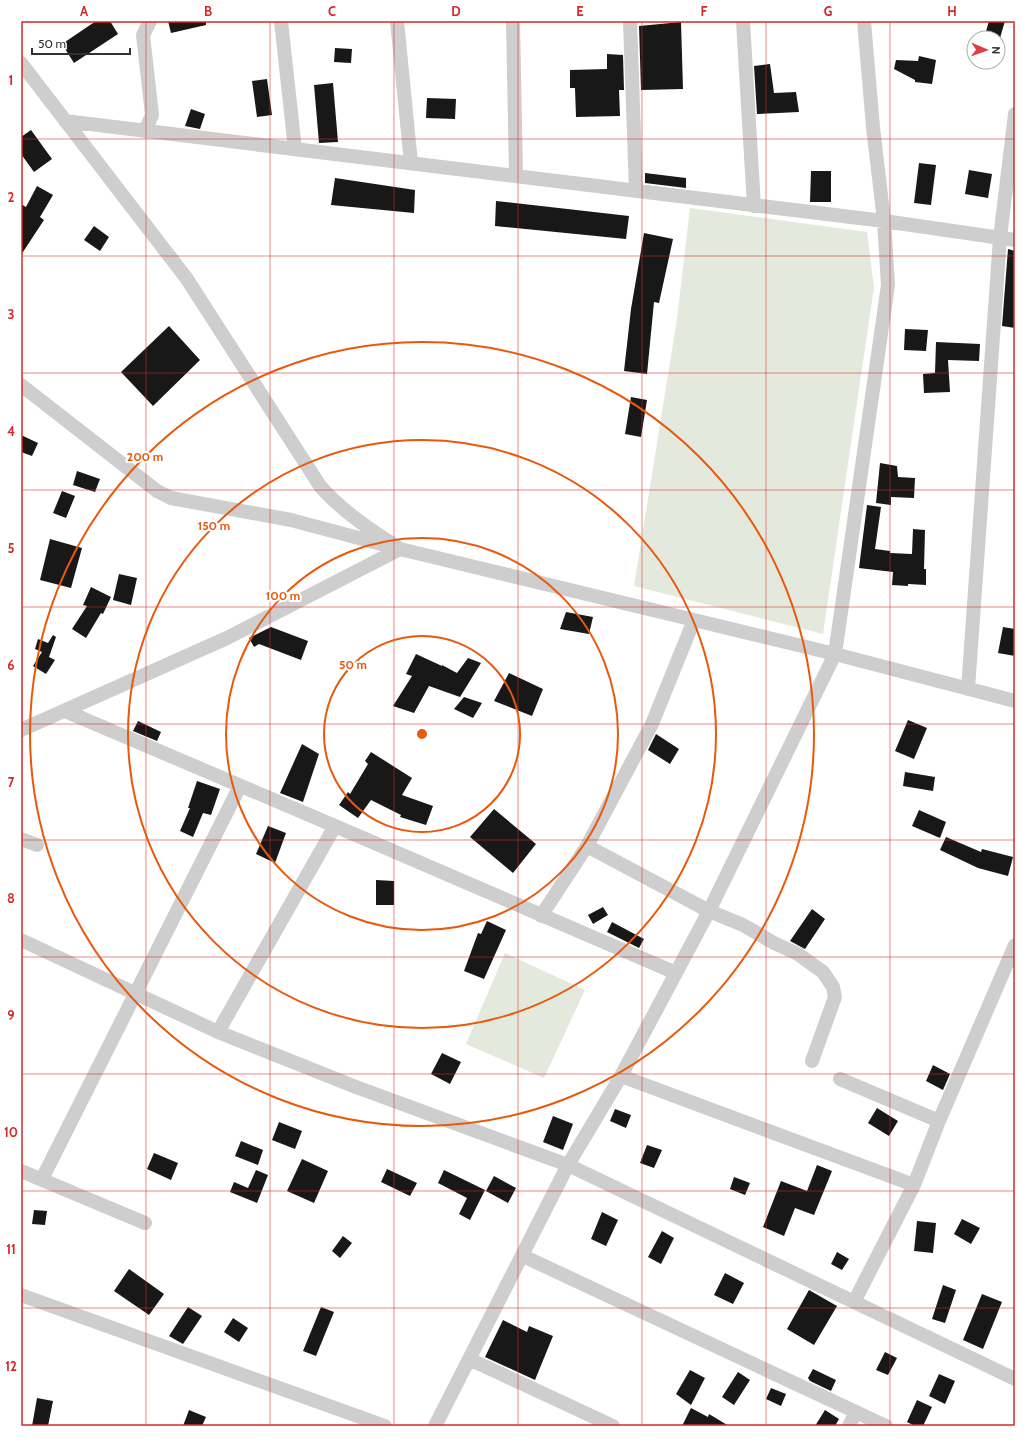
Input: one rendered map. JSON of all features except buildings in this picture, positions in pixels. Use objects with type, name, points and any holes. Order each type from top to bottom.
[{"type":"street","points":[[145,131],[152,115],[143,35],[150,21]]},
{"type":"street","points":[[281,21],[295,149]]},
{"type":"street","points":[[397,21],[411,163]]},
{"type":"street","points":[[513,21],[516,176]]},
{"type":"street","points":[[630,21],[636,191]]},
{"type":"street","points":[[743,21],[754,206]]},
{"type":"street","points":[[435,1426],[568,1166],[621,1076],[709,911],[835,654],[888,285],[884,221],[864,21]]},
{"type":"street","points":[[21,62],[186,279],[320,486],[333,501],[359,522],[400,549]]},
{"type":"street","points":[[968,689],[1000,238],[1014,134],[1015,114]]},
{"type":"street","points":[[65,121],[884,221],[1015,240]]},
{"type":"street","points":[[21,387],[157,491],[171,498],[291,520],[400,549],[835,654],[1015,701]]},
{"type":"street","points":[[21,730],[227,638],[400,549]]},
{"type":"street","points":[[541,916],[587,846],[652,724],[694,620]]},
{"type":"street","points":[[65,711],[676,973]]},
{"type":"street","points":[[42,1179],[240,786]]},
{"type":"street","points":[[218,1032],[334,826]]},
{"type":"street","points":[[21,839],[37,845]]},
{"type":"street","points":[[587,846],[709,911],[743,925],[774,943],[798,954],[823,972],[833,986],[835,997],[812,1061]]},
{"type":"street","points":[[21,940],[218,1032],[356,1087],[568,1166],[1015,1379]]},
{"type":"street","points":[[854,1302],[914,1185],[939,1121],[1015,945]]},
{"type":"street","points":[[621,1076],[914,1185]]},
{"type":"street","points":[[840,1079],[939,1121]]},
{"type":"street","points":[[21,1170],[145,1223]]},
{"type":"street","points":[[523,1256],[886,1426]]},
{"type":"street","points":[[21,1295],[384,1426]]},
{"type":"street","points":[[469,1359],[613,1426]]},
{"type":"street","points":[[849,1426],[856,1412]]},
{"type":"shaded area","points":[[690,208],[867,232],[874,287],[823,634],[634,586],[677,319]]},
{"type":"shaded area","points":[[505,953],[585,990],[544,1078],[466,1044]]}]
